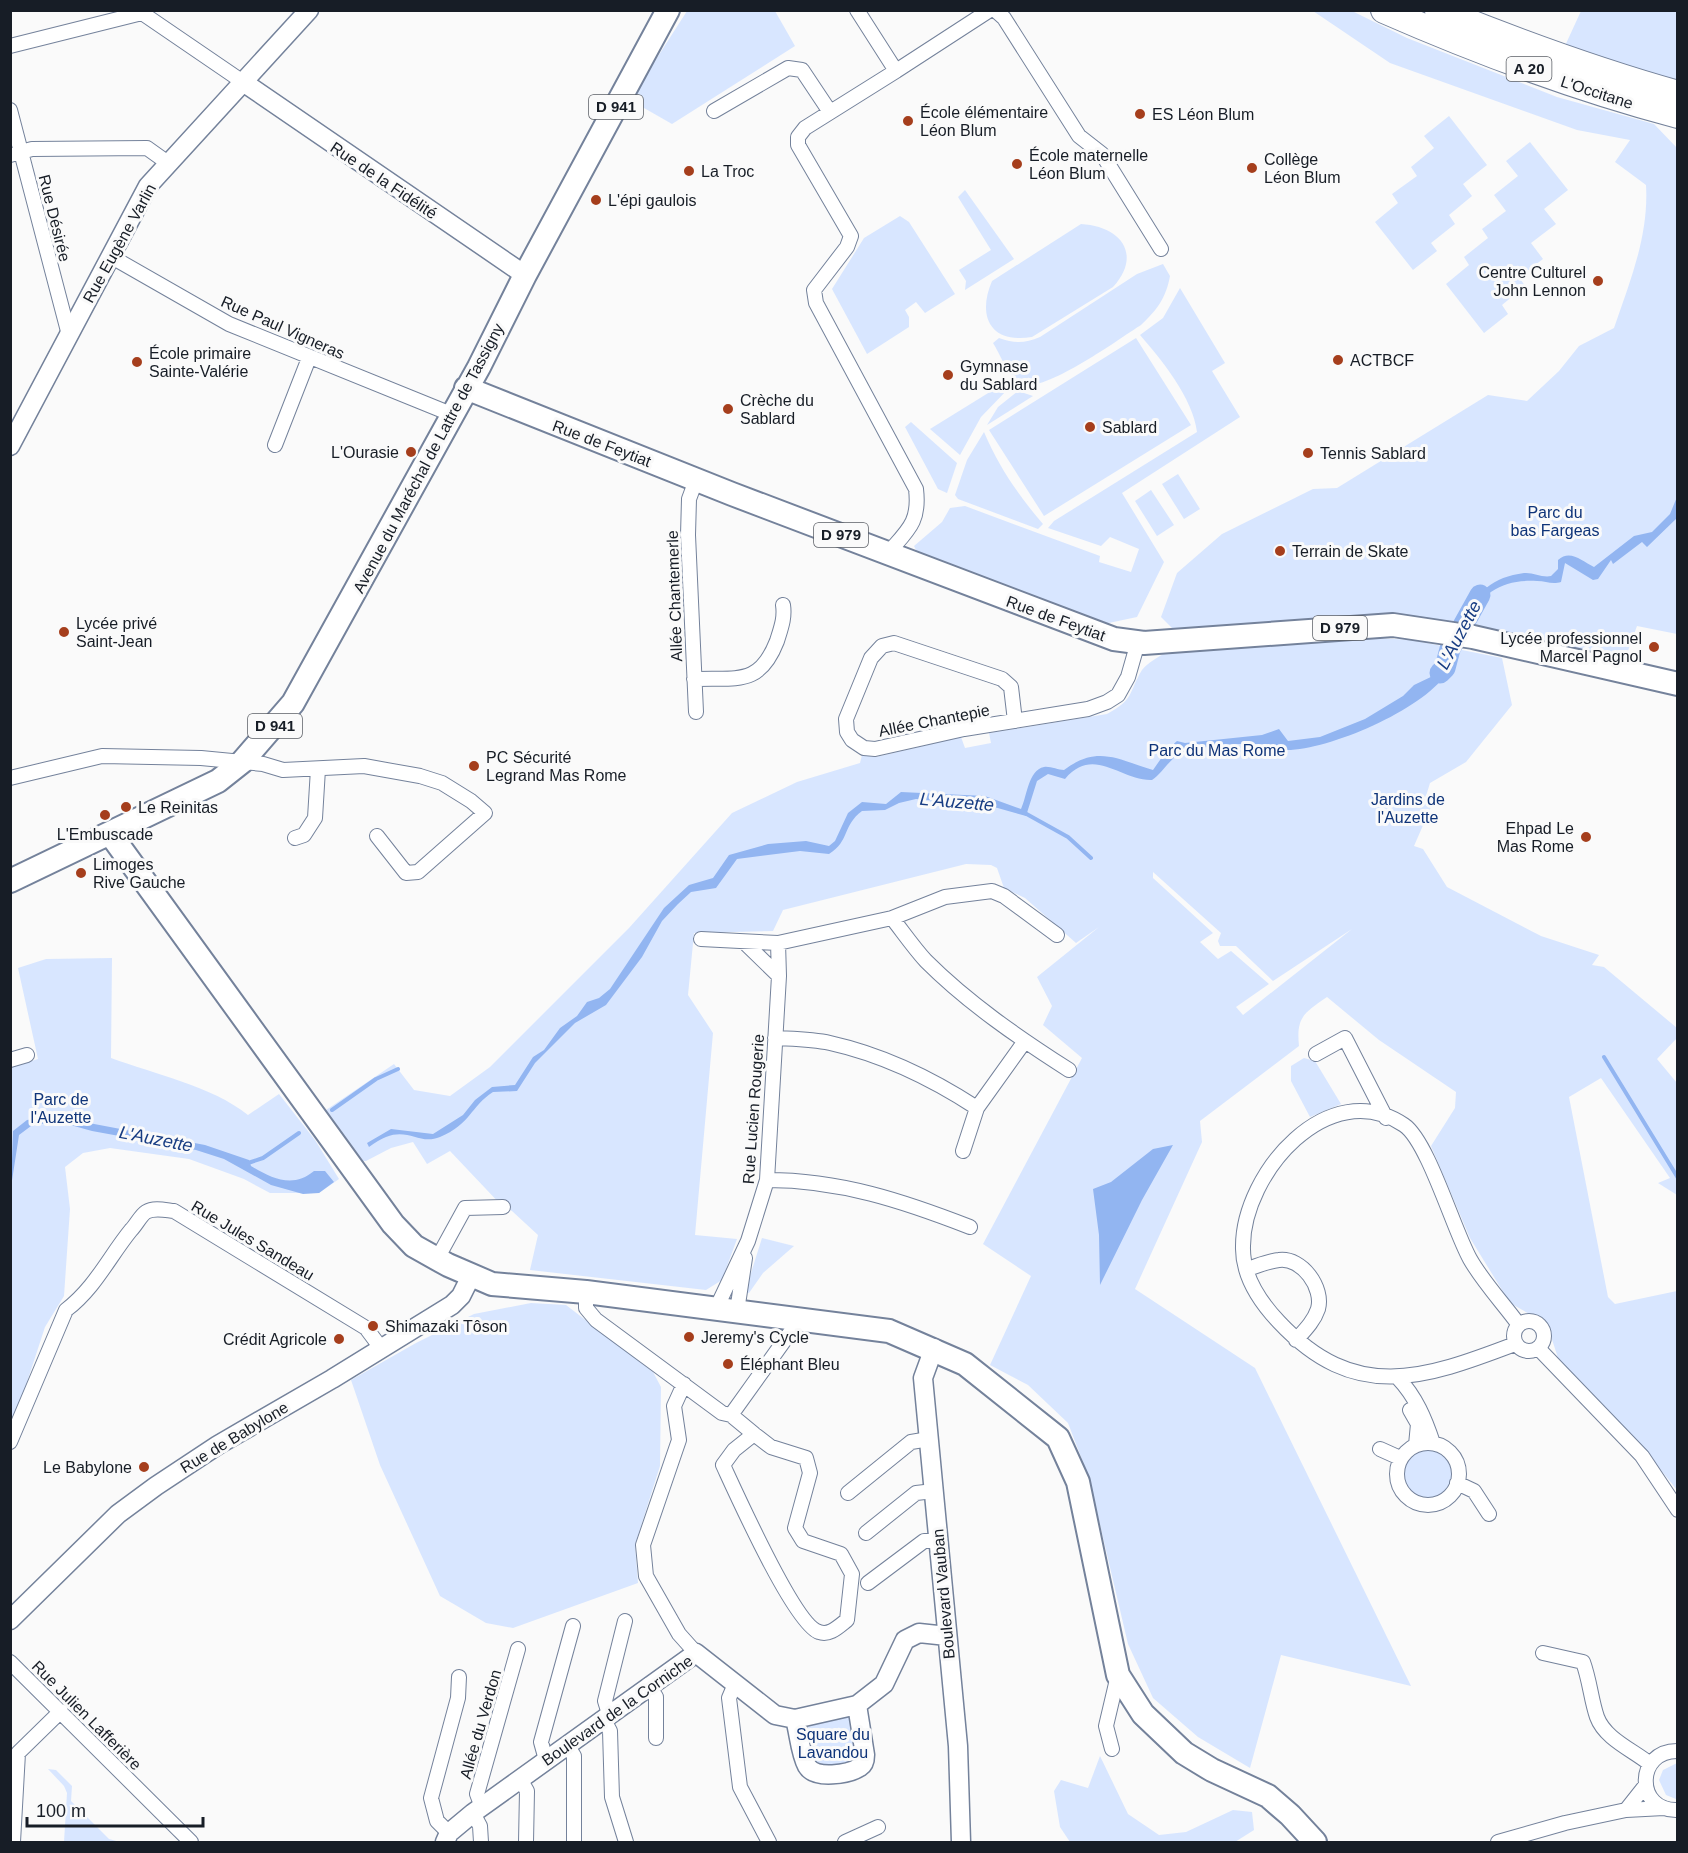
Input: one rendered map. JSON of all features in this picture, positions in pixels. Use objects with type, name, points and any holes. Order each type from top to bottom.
[{"type":"highway","name":"L'Occitane","points":[[1384,10],[1503,60],[1607,96],[1677,116]]},
{"type":"highway","name":"L'Occitane","points":[[1438,10],[1521,44],[1621,78],[1677,94]]},
{"type":"main road","name":"Avenue du Maréchal de Lattre de Tassigny","points":[[111,835],[219,781],[242,762],[293,703],[466,388],[667,11]]},
{"type":"main road","name":"Rue de Feytiat","points":[[466,388],[696,480],[1094,633],[1137,642],[1235,638],[1392,625],[1473,638],[1677,684]]},
{"type":"main road","name":"D 941","points":[[10,881],[111,835]]},
{"type":"main road","points":[[111,835],[393,1224],[414,1246],[471,1276],[492,1284],[586,1292],[889,1331],[934,1348],[965,1364],[1058,1438],[1078,1482],[1118,1675],[1143,1714],[1184,1753],[1212,1770],[1268,1797],[1290,1815],[1315,1842]]},
{"type":"street","name":"Rue Eugène Varlin","points":[[12,438],[140,199],[168,163],[309,10]]},
{"type":"street","points":[[857,10],[896,71]]},
{"type":"street","points":[[866,25],[873,10]]},
{"type":"street","points":[[888,553],[914,523],[918,505],[916,489],[814,295],[814,290],[847,247],[851,236],[798,145],[801,133],[830,112],[990,10]]},
{"type":"street","points":[[995,10],[1004,18],[1079,136],[1102,154],[1161,249]]},
{"type":"street","points":[[10,46],[142,12],[243,82]]},
{"type":"street","points":[[714,111],[788,68],[794,67],[802,70],[830,112]]},
{"type":"street","name":"Rue de la Fidélité","points":[[243,82],[525,274]]},
{"type":"street","name":"Rue Désirée","points":[[10,110],[16,153],[69,334]]},
{"type":"street","points":[[16,153],[147,148],[168,163]]},
{"type":"street","name":"Rue Paul Vigneras","points":[[110,256],[229,324],[451,414]]},
{"type":"street","points":[[274,445],[309,358]]},
{"type":"street","name":"Allée Chantemerle","points":[[696,480],[689,499],[688,535],[696,712]]},
{"type":"street","points":[[694,679],[748,676],[759,672],[766,665],[781,631],[784,620],[783,605]]},
{"type":"street","name":"Allée Chantepie","points":[[1015,721],[1011,687],[1002,679],[894,643],[882,646],[871,658],[845,726],[852,740],[868,749],[1088,709],[1118,695],[1128,677],[1137,642]]},
{"type":"street","points":[[10,778],[102,756],[242,762],[283,770],[364,766],[420,776],[442,783],[471,801],[485,813],[418,872],[406,873],[377,836]]},
{"type":"street","points":[[295,838],[304,835],[315,818],[318,769]]},
{"type":"street","points":[[701,939],[778,943],[892,918],[945,897],[992,891],[1004,896],[1057,935]]},
{"type":"street","points":[[892,918],[926,960],[1025,1041],[1069,1070]]},
{"type":"street","points":[[744,942],[779,976]]},
{"type":"street","name":"Rue Lucien Rougerie","points":[[727,1310],[767,1180],[779,976],[778,943]]},
{"type":"street","points":[[775,1038],[828,1042],[883,1058],[936,1082],[976,1108]]},
{"type":"street","points":[[1316,1054],[1345,1038],[1386,1118]]},
{"type":"street","points":[[963,1151],[976,1108],[1025,1041]]},
{"type":"street","points":[[10,1060],[27,1055]]},
{"type":"street","points":[[1515,1344],[1477,1359],[1398,1378],[1348,1371],[1326,1362],[1296,1340],[1267,1310],[1250,1282],[1243,1247],[1248,1209],[1269,1166],[1300,1133],[1340,1112],[1374,1113],[1405,1126],[1423,1152],[1470,1259],[1519,1325]]},
{"type":"street","points":[[767,1180],[807,1180],[862,1191],[917,1206],[970,1227]]},
{"type":"street","points":[[437,1259],[465,1208],[503,1207]]},
{"type":"street","name":"Rue Jules Sandeau","points":[[10,1442],[66,1310],[81,1299],[97,1280],[124,1239],[146,1212],[159,1209],[174,1211],[366,1328],[381,1348]]},
{"type":"street","name":"Rue Lucien Rougerie","points":[[727,1310],[748,1241]]},
{"type":"street","points":[[1247,1269],[1281,1259],[1303,1267],[1316,1285],[1319,1305],[1314,1319],[1296,1340]]},
{"type":"street","name":"Rue de Babylone","points":[[10,1620],[87,1543],[128,1507],[218,1445],[452,1305],[461,1296],[471,1276]]},
{"type":"street","points":[[586,1292],[586,1308],[596,1320],[722,1413],[731,1415],[771,1447],[806,1458],[810,1473],[795,1528],[803,1541],[841,1554],[852,1574],[847,1620],[833,1631],[819,1632],[809,1626],[780,1581],[723,1465],[734,1450],[754,1434]]},
{"type":"street","points":[[731,1415],[799,1320]]},
{"type":"street","points":[[1527,1321],[1540,1327],[1543,1340],[1538,1348],[1523,1350],[1515,1344],[1514,1334],[1519,1325],[1527,1321]]},
{"type":"street","name":"Boulevard Vauban","points":[[934,1348],[923,1378],[961,1799],[960,1842]]},
{"type":"street","points":[[1538,1348],[1642,1456],[1677,1510]]},
{"type":"street","points":[[1398,1378],[1423,1414],[1433,1443]]},
{"type":"street","points":[[1398,1378],[1399,1390],[1418,1425],[1416,1445]]},
{"type":"street","points":[[684,1384],[674,1406],[679,1440],[643,1545],[646,1576],[679,1634],[696,1653]]},
{"type":"street","points":[[848,1493],[911,1442],[929,1439]]},
{"type":"street","points":[[1433,1443],[1446,1449],[1453,1456],[1458,1465],[1457,1483],[1450,1495],[1442,1501],[1433,1504],[1413,1502],[1400,1487],[1397,1468],[1400,1458],[1416,1445],[1433,1443]]},
{"type":"street","points":[[1380,1449],[1400,1458]]},
{"type":"street","points":[[1457,1483],[1474,1491],[1489,1514]]},
{"type":"street","points":[[866,1533],[916,1493],[934,1491]]},
{"type":"street","points":[[868,1583],[924,1541],[938,1541]]},
{"type":"street","points":[[625,1621],[605,1701],[610,1731],[612,1797],[626,1842]]},
{"type":"street","points":[[546,1760],[541,1742],[573,1626]]},
{"type":"street","points":[[857,1705],[865,1762],[860,1768],[822,1776],[814,1773],[807,1766],[795,1719],[857,1705],[884,1684],[905,1640],[919,1633],[948,1636]]},
{"type":"street","name":"Allée du Verdon","points":[[481,1842],[477,1794],[518,1649]]},
{"type":"street","name":"Boulevard de la Corniche","points":[[447,1838],[478,1810],[648,1685],[696,1653],[775,1715],[795,1719]]},
{"type":"street","points":[[1543,1653],[1583,1662],[1591,1684],[1598,1719],[1613,1738],[1650,1764]]},
{"type":"street","name":"Rue Julien Lafferière","points":[[10,1662],[191,1842]]},
{"type":"street","points":[[1112,1749],[1106,1726],[1118,1675]]},
{"type":"street","points":[[447,1838],[437,1821],[431,1798],[458,1698],[459,1677]]},
{"type":"street","points":[[735,1684],[729,1698],[740,1787],[769,1842]]},
{"type":"street","points":[[648,1685],[656,1697],[656,1738]]},
{"type":"street","points":[[13,1842],[18,1753],[61,1711]]},
{"type":"street","points":[[567,1745],[574,1756],[573,1842]]},
{"type":"street","points":[[1626,1810],[1645,1786],[1650,1764],[1665,1752],[1677,1751]]},
{"type":"street","points":[[520,1779],[527,1791],[526,1842]]},
{"type":"street","points":[[1645,1786],[1655,1803],[1671,1809]]},
{"type":"street","points":[[1498,1842],[1565,1823],[1626,1810],[1671,1809]]},
{"type":"street","points":[[845,1842],[878,1827]]},
{"type":"green space","points":[[687,11],[775,11],[795,46],[672,124],[630,100]]},
{"type":"green space","name":"Parc du bas Fargeas","points":[[1313,11],[1352,11],[1407,38],[1557,97],[1654,124],[1678,149],[1677,634],[1637,626],[1625,659],[1592,652],[1587,658],[1408,616],[1177,633],[1161,617],[1177,573],[1222,534],[1313,489],[1337,488],[1488,395],[1527,401],[1559,371],[1579,346],[1614,328],[1637,258],[1645,222],[1646,185],[1615,162],[1630,140],[1577,130],[1390,63]]},
{"type":"green space","points":[[1581,11],[1677,11],[1677,80],[1639,73],[1564,48]]},
{"type":"green space","points":[[1449,116],[1487,165],[1463,184],[1472,196],[1449,215],[1455,224],[1431,243],[1437,251],[1413,270],[1375,222],[1398,203],[1392,194],[1417,176],[1411,167],[1434,148],[1424,136]]},
{"type":"green space","points":[[1530,142],[1568,190],[1544,209],[1556,224],[1531,243],[1543,259],[1519,277],[1525,286],[1502,305],[1508,314],[1484,333],[1446,284],[1469,265],[1464,257],[1488,238],[1482,229],[1506,211],[1494,195],[1518,176],[1506,161]]},
{"type":"green space","points":[[965,190],[1014,259],[965,290],[966,281],[959,270],[991,250],[958,197]]},
{"type":"green space","points":[[900,216],[909,222],[955,294],[925,313],[916,302],[905,310],[909,317],[909,327],[867,354],[832,289],[864,238]]},
{"type":"green space","points":[[1081,224],[1107,230],[1123,244],[1126,264],[1122,275],[1113,287],[1032,337],[1018,338],[997,332],[987,316],[986,306],[992,281]]},
{"type":"green space","points":[[1163,264],[1170,276],[1166,291],[1156,309],[1141,325],[1080,364],[1043,382],[1028,385],[1018,383],[1011,375],[993,343],[999,338],[1020,342],[1040,337],[1137,274]]},
{"type":"green space","points":[[1180,288],[1225,363],[1212,371],[1240,417],[1122,493],[1164,562],[1137,617],[1104,624],[917,552],[914,546],[942,522],[950,508],[965,506],[1100,556],[1099,562],[1131,572],[1139,549],[1110,537],[1101,546],[1048,528],[1054,521],[1197,432],[1183,393],[1166,367],[1140,335],[1163,318]]},
{"type":"green space","name":"Sablard","points":[[1136,338],[1191,425],[1044,516],[989,430]]},
{"type":"green space","points":[[1006,382],[1009,388],[981,417],[960,455],[930,429]]},
{"type":"green space","points":[[1018,391],[1033,396],[987,425],[998,407]]},
{"type":"green space","points":[[911,422],[957,463],[947,493],[938,489],[905,427]]},
{"type":"green space","points":[[984,432],[1010,480],[1043,524],[1038,529],[958,499],[955,495],[967,460]]},
{"type":"green space","points":[[1178,474],[1200,509],[1184,519],[1162,484]]},
{"type":"green space","points":[[1151,490],[1174,525],[1157,536],[1135,501]]},
{"type":"green space","points":[[1376,638],[1412,640],[1502,658],[1512,705],[1466,762],[1430,783],[1426,796],[1431,807],[1414,846],[1423,849],[1447,887],[1541,936],[1599,955],[1592,965],[1604,967],[1677,1028],[1677,1038],[1657,1059],[1677,1083],[1677,1195],[1658,1183],[1670,1178],[1601,1078],[1569,1097],[1608,1297],[1615,1304],[1677,1291],[1677,1490],[1639,1443],[1558,1358],[1547,1324],[1510,1303],[1470,1238],[1431,1146],[1455,1108],[1456,1092],[1379,1040],[1327,997],[1312,1007],[1300,1022],[1299,1046],[1200,1121],[1202,1142],[1135,1289],[1255,1368],[1411,1686],[1281,1655],[1250,1768],[1198,1737],[1153,1698],[1128,1644],[1089,1478],[1068,1423],[1028,1385],[990,1365],[1031,1276],[983,1244],[1082,1058],[1043,1025],[1052,1006],[1037,977],[1099,927],[1076,943],[1025,898],[1004,888],[997,868],[991,865],[966,864],[783,910],[773,931],[694,933],[688,995],[713,1033],[695,1235],[737,1239],[722,1280],[706,1290],[530,1270],[538,1235],[512,1211],[503,1207],[450,1151],[427,1164],[413,1142],[391,1148],[363,1161],[326,1110],[394,1064],[414,1090],[450,1096],[490,1067],[629,928],[732,813],[797,782],[860,763],[862,755],[876,757],[961,737],[965,748],[991,743],[989,733],[1107,714],[1127,700],[1144,667],[1166,652]],"holes":[[[1153,872],[1221,933],[1218,941],[1220,946],[1236,946],[1273,981],[1352,929],[1243,1015],[1236,1007],[1269,984],[1231,951],[1218,959],[1200,942],[1213,933],[1153,878]]]},
{"type":"green space","name":"Parc de l'Auzette","points":[[112,958],[111,1058],[200,1088],[234,1105],[248,1115],[279,1094],[315,1140],[339,1179],[319,1193],[270,1193],[244,1179],[189,1159],[110,1148],[83,1153],[65,1167],[70,1209],[64,1296],[45,1327],[11,1431],[11,1067],[38,1059],[18,968],[46,959]]},
{"type":"green space","points":[[1304,1058],[1315,1061],[1341,1104],[1310,1117],[1291,1081],[1291,1066]]},
{"type":"green space","points":[[762,1238],[794,1246],[763,1273],[749,1293],[745,1292]]},
{"type":"green space","points":[[531,1303],[566,1305],[653,1372],[661,1387],[660,1466],[635,1545],[638,1583],[513,1628],[486,1623],[440,1596],[380,1465],[351,1380],[416,1343],[474,1314]]},
{"type":"green space","points":[[1423,1450],[1433,1450],[1448,1460],[1452,1474],[1451,1483],[1442,1494],[1433,1498],[1423,1498],[1408,1488],[1404,1479],[1404,1469],[1414,1454]]},
{"type":"green space","name":"Square du Lavandou","points":[[846,1716],[852,1717],[859,1758],[856,1763],[824,1769],[813,1766],[805,1731],[810,1724]]},
{"type":"green space","points":[[1100,1756],[1128,1814],[1159,1835],[1186,1832],[1233,1810],[1252,1812],[1254,1830],[1235,1842],[1070,1842],[1060,1827],[1054,1791],[1061,1780],[1088,1788]]},
{"type":"green space","points":[[1677,1763],[1678,1799],[1676,1799],[1666,1795],[1659,1780],[1663,1770]]},
{"type":"green space","points":[[48,1769],[56,1770],[72,1786],[71,1801],[109,1839],[120,1842],[64,1842],[67,1793],[64,1786]]},
{"type":"water","points":[[1677,497],[1677,518],[1647,547],[1642,542],[1613,564],[1611,560],[1598,579],[1593,580],[1565,563],[1561,582],[1525,581],[1505,585],[1488,594],[1480,601],[1468,620],[1464,619],[1480,594],[1503,578],[1524,573],[1551,576],[1558,569],[1558,560],[1567,556],[1576,557],[1594,567],[1634,536],[1652,532],[1670,514]]},
{"type":"water","points":[[1449,647],[1454,648],[1450,665],[1446,674],[1434,688],[1417,701],[1373,726],[1326,743],[1287,750],[1260,744],[1200,748],[1178,755],[1152,780],[1140,779],[1107,767],[1086,765],[1076,769],[1065,779],[1048,774],[1037,781],[1026,816],[987,805],[916,799],[899,803],[885,810],[862,811],[851,822],[840,844],[829,854],[800,851],[737,859],[716,888],[691,892],[678,904],[662,921],[642,957],[606,1005],[575,1023],[535,1063],[517,1091],[493,1092],[458,1127],[440,1137],[423,1139],[401,1134],[381,1139],[369,1147],[367,1143],[391,1129],[433,1134],[463,1115],[475,1100],[492,1087],[515,1085],[533,1057],[544,1050],[560,1028],[577,1016],[587,1002],[599,998],[610,989],[664,908],[689,885],[713,878],[729,855],[768,844],[806,841],[829,846],[835,841],[848,813],[862,802],[886,804],[901,792],[985,796],[1021,809],[1031,778],[1034,773],[1044,767],[1064,770],[1087,758],[1107,756],[1153,770],[1167,750],[1177,741],[1185,743],[1262,735],[1279,729],[1288,741],[1320,737],[1365,719],[1403,696],[1414,685],[1435,675],[1444,663]]},
{"type":"water","points":[[52,1116],[205,1145],[249,1160],[251,1166],[282,1180],[298,1180],[314,1171],[325,1171],[334,1182],[319,1193],[303,1194],[271,1185],[224,1159],[196,1150],[92,1131],[56,1121],[31,1126],[19,1135],[11,1187],[13,1131],[27,1120]]},
{"type":"water","points":[[1173,1145],[1142,1200],[1100,1285],[1099,1235],[1093,1189],[1111,1182],[1153,1149]]},
{"type":"waterway","name":"L'Auzette","points":[[1440,673],[1445,668],[1450,649],[1480,595]]},
{"type":"waterway","points":[[1023,812],[1068,837],[1091,858]]},
{"type":"waterway","points":[[1604,1057],[1678,1178]]},
{"type":"waterway","points":[[332,1110],[376,1079],[398,1069]]},
{"type":"waterway","points":[[245,1164],[263,1158],[299,1133]]},
{"type":"place","name":"ES Léon Blum","points":[[1140,114]]},
{"type":"place","name":"École élémentaire Léon Blum","points":[[908,121]]},
{"type":"place","name":"École maternelle Léon Blum","points":[[1017,164]]},
{"type":"place","name":"Collège Léon Blum","points":[[1252,168]]},
{"type":"place","name":"La Troc","points":[[689,171]]},
{"type":"place","name":"L'épi gaulois","points":[[596,200]]},
{"type":"place","name":"Centre Culturel John Lennon","points":[[1598,281]]},
{"type":"place","name":"ACTBCF","points":[[1338,360]]},
{"type":"place","name":"École primaire Sainte-Valérie","points":[[137,362]]},
{"type":"place","name":"Gymnase du Sablard","points":[[948,375]]},
{"type":"place","name":"Crèche du Sablard","points":[[728,409]]},
{"type":"place","name":"Sablard","points":[[1090,427]]},
{"type":"place","name":"L'Ourasie","points":[[411,452]]},
{"type":"place","name":"Tennis Sablard","points":[[1308,453]]},
{"type":"place","name":"Terrain de Skate","points":[[1280,551]]},
{"type":"place","name":"Lycée privé Saint-Jean","points":[[64,632]]},
{"type":"place","name":"Lycée professionnel Marcel Pagnol","points":[[1654,647]]},
{"type":"place","name":"PC Sécurité Legrand Mas Rome","points":[[474,766]]},
{"type":"place","name":"Le Reinitas","points":[[126,807]]},
{"type":"place","name":"L'Embuscade","points":[[105,815]]},
{"type":"place","name":"Ehpad Le Mas Rome","points":[[1586,837]]},
{"type":"place","name":"Limoges Rive Gauche","points":[[81,873]]},
{"type":"place","name":"Shimazaki Tôson","points":[[373,1326]]},
{"type":"place","name":"Jeremy's Cycle","points":[[689,1337]]},
{"type":"place","name":"Crédit Agricole","points":[[339,1339]]},
{"type":"place","name":"Éléphant Bleu","points":[[728,1364]]},
{"type":"place","name":"Le Babylone","points":[[144,1467]]},
{"type":"park label","name":"Parc du Mas Rome","points":[[1217,750]]},
{"type":"park label","name":"Jardins de l'Auzette","points":[[1408,808]]}]
